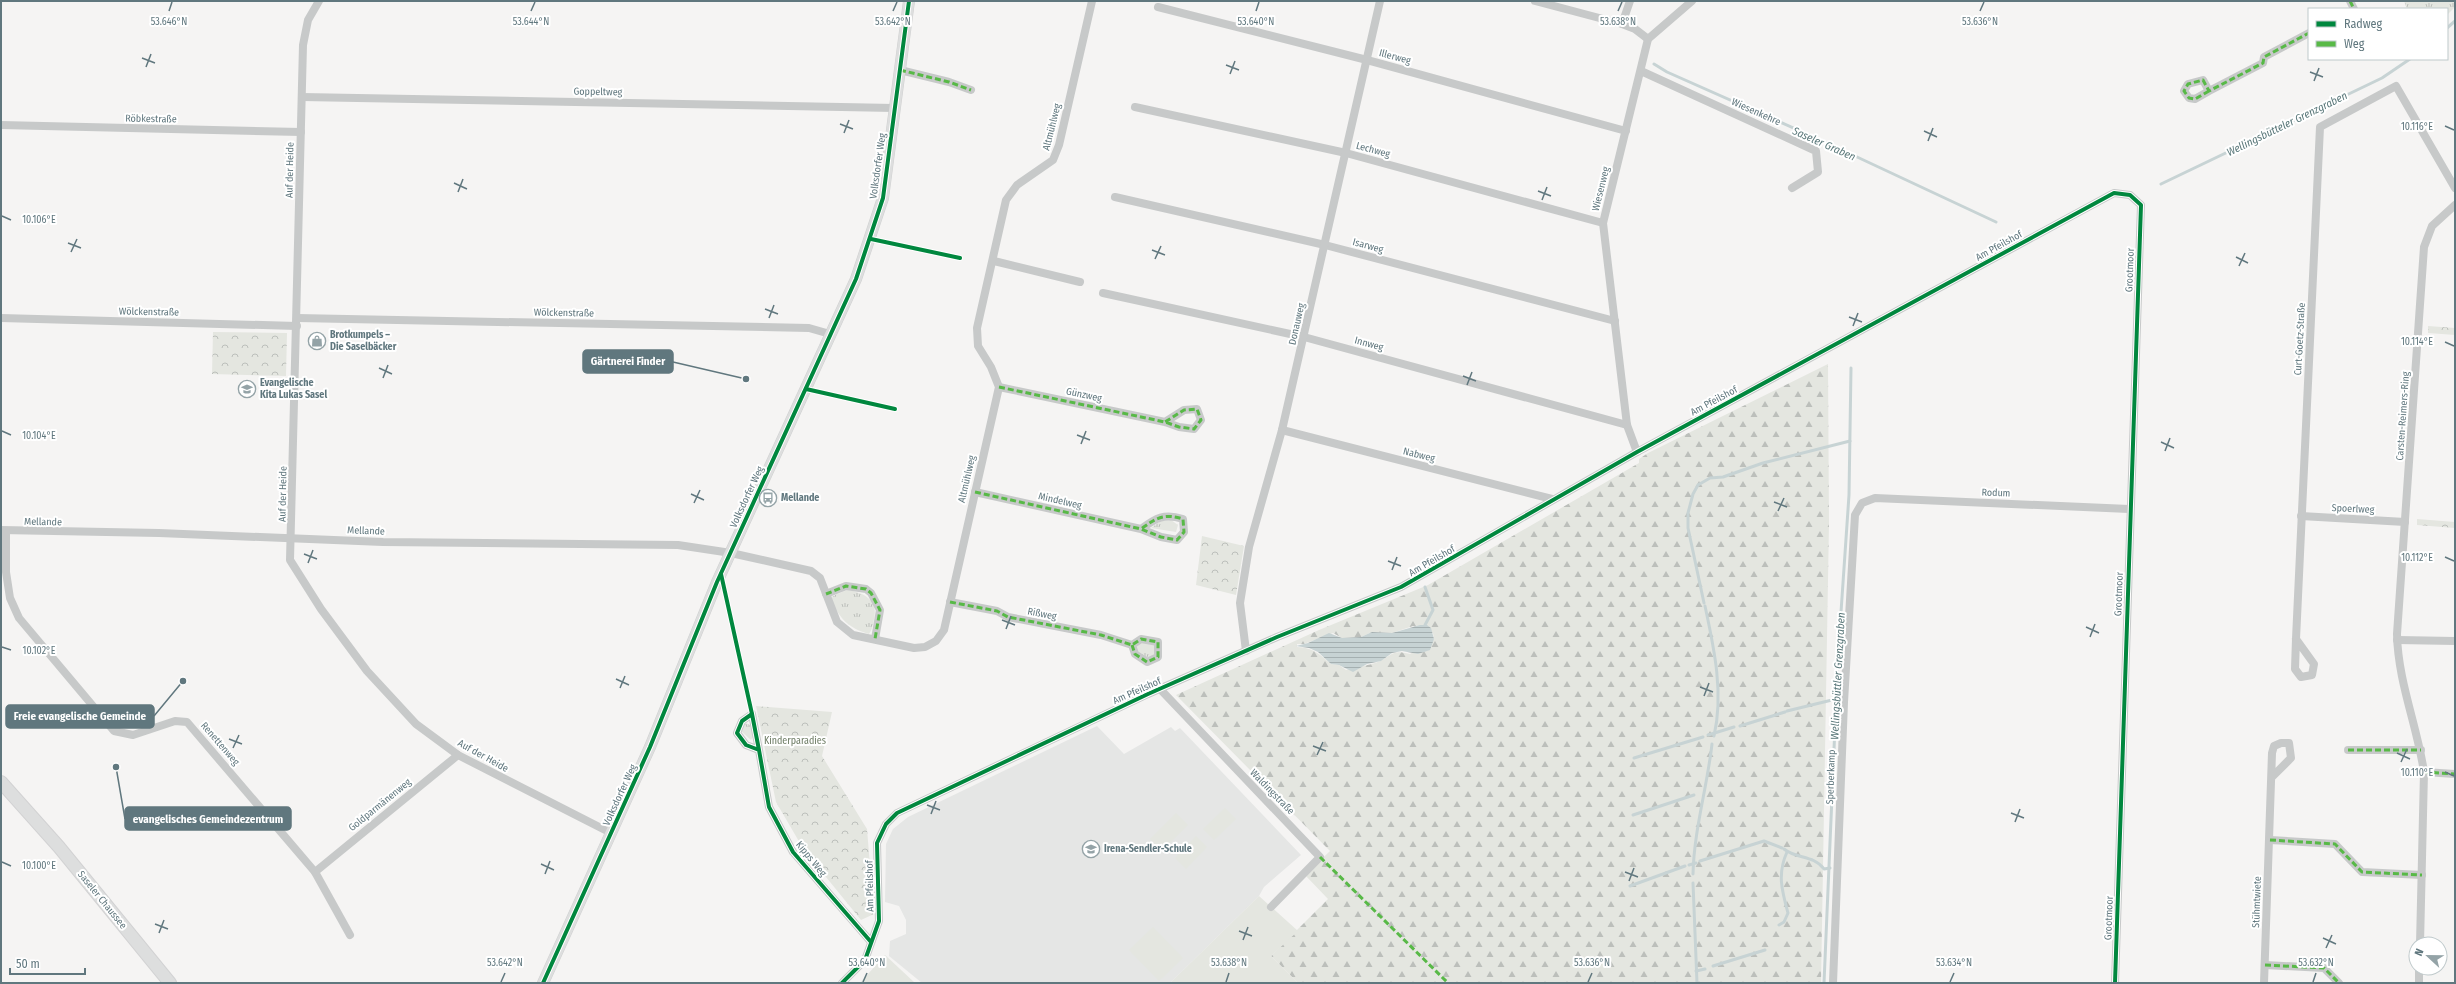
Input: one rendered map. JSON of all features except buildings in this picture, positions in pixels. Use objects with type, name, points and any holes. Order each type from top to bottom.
[{"type":"main road","name":"Saseler Chaussee","points":[[1,782],[59,847],[170,983]]},
{"type":"street","name":"Auf der Heide","points":[[319,1],[308,20],[303,45],[292,539],[290,560],[321,609],[367,671],[416,724],[458,755],[611,833]]},
{"type":"street","name":"Volksdorfer Weg","points":[[543,983],[650,747],[731,553],[856,278],[883,198],[909,1]]},
{"type":"street","name":"Altmühlweg","points":[[731,553],[811,571],[820,578],[837,622],[853,635],[914,648],[925,647],[936,641],[944,630],[999,387],[991,367],[978,346],[977,328],[994,261],[1006,200],[1018,185],[1053,160],[1056,153],[1092,1]]},
{"type":"street","name":"Donauweg","points":[[1246,651],[1240,603],[1249,547],[1282,430],[1380,1]]},
{"type":"street","points":[[1535,1],[1622,24],[1636,29],[1648,39],[1692,1]]},
{"type":"street","points":[[1622,24],[1630,1]]},
{"type":"street","name":"Illerweg","points":[[1158,7],[1367,60],[1626,131]]},
{"type":"street","points":[[2209,92],[2263,63],[2264,56],[2308,34]]},
{"type":"street","name":"Wiesenweg","points":[[1637,452],[1627,425],[1603,223],[1648,39]]},
{"type":"street","points":[[900,70],[949,82],[970,90]]},
{"type":"street","name":"Wiesenkehre","points":[[1640,71],[1816,151],[1818,172],[1792,188]]},
{"type":"street","name":"Curt-Goetz-Straße","points":[[2296,639],[2320,127],[2396,86],[2455,188]]},
{"type":"street","name":"Goppeltweg","points":[[302,97],[894,108]]},
{"type":"street","name":"Lechweg","points":[[1135,107],[1346,153],[1603,223]]},
{"type":"street","name":"Röbkestraße","points":[[1,125],[301,132]]},
{"type":"street","name":"Am Pfeilshof","points":[[842,983],[865,960],[879,921],[877,843],[886,824],[896,813],[1049,739],[1160,689],[1246,651],[1401,587],[1552,499],[1637,452],[2114,193],[2130,195],[2141,205]]},
{"type":"street","name":"Isarweg","points":[[1115,197],[1325,245],[1615,321]]},
{"type":"street","name":"Grootmoor","points":[[2115,983],[2129,509],[2141,205]]},
{"type":"street","name":"Carsten-Reimers-Ring","points":[[2420,936],[2424,772],[2421,750],[2400,673],[2397,640],[2424,247],[2432,226],[2455,205]]},
{"type":"street","points":[[994,261],[1080,282]]},
{"type":"street","name":"Innweg","points":[[1103,293],[1304,337],[1627,425]]},
{"type":"street","name":"Wölckenstraße","points":[[1,318],[809,328],[830,334]]},
{"type":"street","name":"Günzweg","points":[[999,387],[1165,422]]},
{"type":"street","name":"Nabweg","points":[[1282,430],[1552,499]]},
{"type":"street","name":"Mindelweg","points":[[975,492],[1141,529],[1160,537],[1177,540],[1184,532],[1183,519],[1171,515],[1156,519],[1141,529]]},
{"type":"street","name":"Rodum","points":[[1862,503],[1875,498],[2129,509]]},
{"type":"street","name":"Sperberkamp","points":[[1833,983],[1844,715],[1854,522],[1855,515],[1862,503]]},
{"type":"street","name":"Spoerlweg","points":[[2301,516],[2405,522]]},
{"type":"street","name":"Mellande","points":[[3,530],[159,533],[382,542],[678,545],[731,553]]},
{"type":"street","name":"Renettenweg","points":[[3,530],[6,572],[10,598],[19,618],[114,731],[133,735],[175,721],[187,722],[315,872],[350,935]]},
{"type":"street","points":[[826,594],[846,586],[866,589],[871,593],[880,610],[875,639]]},
{"type":"street","name":"Rißweg","points":[[950,602],[998,611],[1008,617],[1101,635],[1132,645]]},
{"type":"street","points":[[2397,640],[2455,641]]},
{"type":"street","name":"Waldingstraße","points":[[1160,689],[1320,857],[1271,907]]},
{"type":"street","name":"Kipps Weg","points":[[759,750],[769,807],[793,852],[871,942]]},
{"type":"street","points":[[2348,750],[2421,750]]},
{"type":"street","name":"Goldparmänenweg","points":[[315,872],[458,755]]},
{"type":"street","points":[[2424,772],[2455,774]]},
{"type":"street","name":"Stühmtwiete","points":[[2264,983],[2272,777]]},
{"type":"street","points":[[2270,840],[2335,844],[2362,872],[2422,875]]},
{"type":"street","points":[[2265,965],[2324,968],[2339,983]]},
{"type":"shaded area","points":[[1420,625],[1427,625],[1431,628],[1434,639],[1430,650],[1418,654],[1402,651],[1392,653],[1381,661],[1367,664],[1353,672],[1339,665],[1331,664],[1318,652],[1309,648],[1296,646],[1308,643],[1329,633],[1342,638],[1361,637],[1372,632],[1392,633]]},
{"type":"shaded area","name":"Irena-Sendler-Schule","points":[[1097,726],[1124,754],[1171,727],[1175,731],[1180,728],[1301,855],[1264,887],[1259,896],[1170,983],[922,983],[889,956],[890,941],[906,934],[906,920],[899,906],[885,902],[886,844],[893,829],[908,817]]},
{"type":"green space","points":[[2404,1],[2455,1],[2455,7],[2448,14],[2448,8],[2407,8]]},
{"type":"green space","points":[[2428,326],[2455,328],[2455,335],[2428,333]]},
{"type":"green space","points":[[213,332],[287,333],[286,376],[212,374]]},
{"type":"green space","points":[[1828,364],[1829,523],[1821,983],[1298,983],[1271,956],[1328,899],[1305,875],[1330,851],[1176,695],[1319,630],[1428,585],[1639,463],[1639,459],[1648,453]],"holes":[[[1413,626],[1433,633],[1434,639],[1410,654],[1401,652],[1394,653],[1375,663],[1346,670],[1339,665],[1331,664],[1312,650],[1297,647],[1297,644],[1304,644],[1333,633],[1342,638],[1361,637],[1372,632],[1392,633]]]},
{"type":"green space","points":[[2417,519],[2455,522],[2455,528],[2417,525]]},
{"type":"green space","points":[[1171,520],[1178,525],[1176,532],[1151,528],[1161,521]]},
{"type":"green space","points":[[1202,536],[1244,546],[1236,595],[1196,585]]},
{"type":"green space","points":[[847,590],[864,595],[872,602],[875,612],[869,634],[855,629],[845,621],[834,606],[831,599],[833,596]]},
{"type":"green space","points":[[1141,640],[1157,642],[1158,656],[1148,662],[1132,645]]},
{"type":"green space","name":"Kinderparadies","points":[[756,706],[832,712],[822,756],[867,829],[874,914],[861,920],[804,850],[776,802]]},
{"type":"green space","points":[[746,723],[750,725],[753,737],[751,740],[741,731],[741,726]]},
{"type":"green space","points":[[1225,808],[1236,819],[1214,840],[1203,829]]},
{"type":"green space","points":[[1176,813],[1188,825],[1162,851],[1150,839]]},
{"type":"green space","points":[[1196,836],[1207,847],[1186,869],[1175,858]]},
{"type":"green space","points":[[1259,896],[1298,931],[1271,956],[1298,983],[1170,983]]},
{"type":"green space","points":[[1153,927],[1183,958],[1159,981],[1129,950]]},
{"type":"green space","points":[[885,955],[915,983],[860,983]]},
{"type":"waterway","name":"Wellingsbütteler Grenzgraben","points":[[2448,27],[2455,21]]},
{"type":"waterway","name":"Wellingsbütteler Grenzgraben","points":[[2161,184],[2382,78],[2409,60]]},
{"type":"waterway","name":"Saseler Graben","points":[[1654,64],[1667,72],[1825,142],[1996,222]]},
{"type":"waterway","name":"Wellingsbüttler Grenzgraben","points":[[1824,983],[1838,656],[1849,495],[1851,368]]},
{"type":"waterway","points":[[1704,603],[1688,528],[1688,513],[1693,494],[1698,485],[1710,478],[1723,477],[1763,463],[1850,441]]},
{"type":"waterway","points":[[1425,587],[1433,610],[1425,625]]},
{"type":"waterway","points":[[1705,606],[1717,671],[1718,703],[1714,736]]},
{"type":"waterway","points":[[1787,711],[1836,699]]},
{"type":"waterway","points":[[1740,726],[1785,712]]},
{"type":"waterway","points":[[1708,735],[1734,727]]},
{"type":"waterway","points":[[1634,758],[1703,737]]},
{"type":"waterway","points":[[1693,874],[1698,825],[1712,744]]},
{"type":"waterway","points":[[1633,815],[1694,795]]},
{"type":"waterway","points":[[1700,861],[1764,841],[1782,848]]},
{"type":"waterway","points":[[1784,849],[1815,861],[1824,869],[1830,868]]},
{"type":"waterway","points":[[1779,925],[1784,922],[1788,913],[1782,890],[1781,875],[1787,852]]},
{"type":"waterway","points":[[1689,865],[1696,863]]},
{"type":"waterway","points":[[1630,886],[1685,866]]},
{"type":"waterway","points":[[1693,883],[1697,983]]},
{"type":"waterway","points":[[1713,966],[1765,950]]},
{"type":"waterway","points":[[1696,971],[1705,969]]},
{"type":"marked path","points":[[2350,1],[2354,8]]},
{"type":"marked path","points":[[2209,91],[2263,63],[2264,57],[2308,34]]},
{"type":"marked path","points":[[900,70],[949,82],[971,90]]},
{"type":"marked path","points":[[2203,80],[2209,91],[2195,99],[2189,98],[2184,91],[2188,84],[2203,80]]},
{"type":"marked path","points":[[999,387],[1165,422],[1179,427],[1194,429],[1201,420],[1197,409],[1184,410],[1165,422]]},
{"type":"marked path","points":[[975,492],[1141,529],[1161,537],[1177,540],[1184,532],[1183,519],[1171,516],[1160,518],[1141,529]]},
{"type":"marked path","points":[[826,594],[846,586],[866,589],[871,593],[880,610],[875,639]]},
{"type":"marked path","points":[[950,602],[997,611],[1008,617],[1101,635],[1132,645],[1141,639],[1158,642],[1158,657],[1147,662],[1135,654],[1132,645]]},
{"type":"marked path","points":[[2348,750],[2421,750]]},
{"type":"marked path","points":[[2424,772],[2455,774]]},
{"type":"marked path","points":[[2270,840],[2335,844],[2362,872],[2422,875]]},
{"type":"marked path","points":[[1320,857],[1448,983]]},
{"type":"marked path","points":[[2265,965],[2324,968],[2339,983]]},
{"type":"cycle path","points":[[543,983],[650,747],[717,582],[856,279],[883,198],[909,1]]},
{"type":"cycle path","points":[[842,983],[865,960],[879,921],[877,843],[886,824],[897,813],[1148,694],[1277,637],[1401,587],[1637,452],[2114,193],[2130,195],[2141,205],[2115,983]]},
{"type":"cycle path","points":[[871,239],[960,258]]},
{"type":"cycle path","points":[[806,389],[895,409]]},
{"type":"cycle path","points":[[721,574],[752,714]]},
{"type":"cycle path","points":[[759,750],[752,714],[742,721],[737,733],[746,745],[759,750],[769,807],[793,852],[871,942]]},
{"type":"place","name":"Brotkumpels – Die Saselbäcker","points":[[317,341]]},
{"type":"place","name":"Gärtnerei Finder","points":[[746,379]]},
{"type":"place","name":"Evangelische Kita Lukas Sasel","points":[[247,389]]},
{"type":"place","name":"Mellande","points":[[768,498]]},
{"type":"place","name":"Freie evangelische Gemeinde","points":[[183,681]]},
{"type":"place","name":"evangelisches Gemeindezentrum","points":[[116,767]]},
{"type":"place","name":"Irena-Sendler-Schule","points":[[1091,849]]}]
